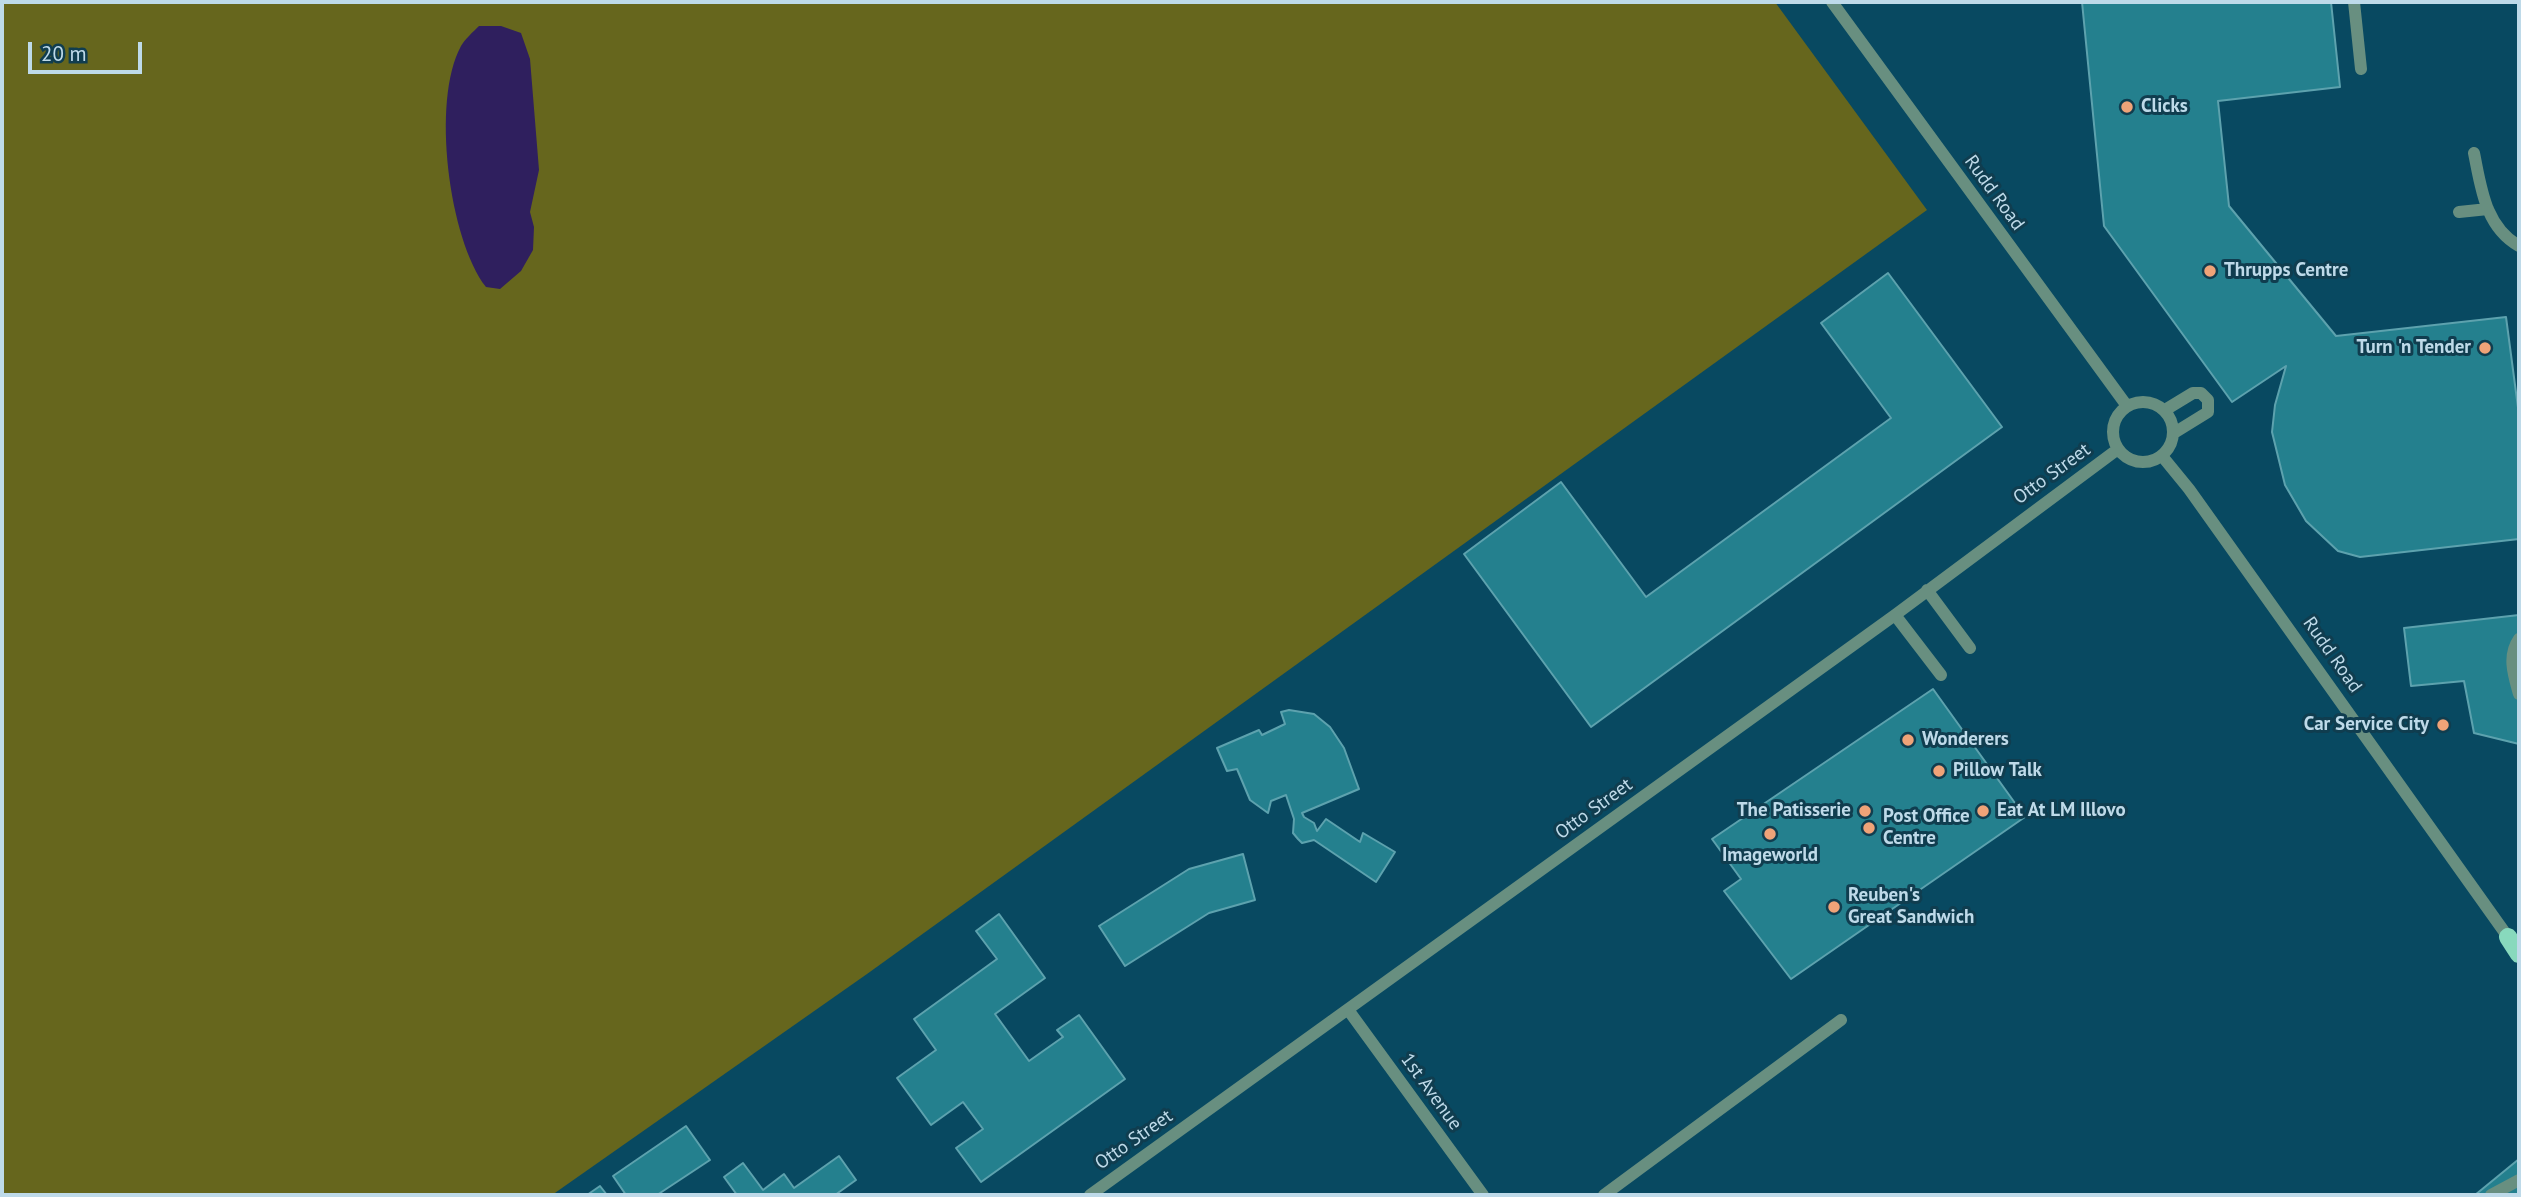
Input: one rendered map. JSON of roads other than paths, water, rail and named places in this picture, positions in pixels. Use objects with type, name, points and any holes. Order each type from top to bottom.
[{"type":"main road","points":[[2513,940],[2519,954]]},
{"type":"street","name":"Rudd Road","points":[[1832,2],[2127,406]]},
{"type":"street","points":[[2354,2],[2361,69]]},
{"type":"street","points":[[2474,153],[2488,209],[2497,228],[2519,246]]},
{"type":"street","points":[[2459,212],[2488,209]]},
{"type":"street","points":[[2165,410],[2193,393],[2201,393],[2208,400],[2208,412],[2174,433]]},
{"type":"street","points":[[2147,401],[2165,410],[2173,424],[2174,433],[2171,446],[2162,456],[2144,462],[2125,456],[2118,449],[2113,426],[2118,414],[2127,406],[2147,401]]},
{"type":"street","name":"Otto Street","points":[[1090,1195],[1349,1011],[1895,615],[2118,449]]},
{"type":"street","name":"Rudd Road","points":[[2162,456],[2272,603],[2513,940]]},
{"type":"street","points":[[1927,590],[1970,648]]},
{"type":"street","points":[[1895,615],[1941,675]]},
{"type":"street","points":[[2519,639],[2513,647],[2512,670],[2519,694]]},
{"type":"street","name":"1st Avenue","points":[[1349,1011],[1483,1195]]},
{"type":"street","points":[[1604,1195],[1841,1020]]},
{"type":"street","points":[[2491,1195],[2519,1180]]},
{"type":"place","name":"Clicks","points":[[2127,107]]},
{"type":"place","name":"Thrupps Centre","points":[[2210,271]]},
{"type":"place","name":"Turn 'n Tender","points":[[2485,348]]},
{"type":"place","name":"Car Service City","points":[[2443,725]]},
{"type":"place","name":"Wonderers","points":[[1908,740]]},
{"type":"place","name":"Pillow Talk","points":[[1939,771]]},
{"type":"place","name":"The Patisserie","points":[[1865,811]]},
{"type":"place","name":"Eat At LM Illovo","points":[[1983,811]]},
{"type":"place","name":"Post Office Centre","points":[[1869,828]]},
{"type":"place","name":"Imageworld","points":[[1770,834]]},
{"type":"place","name":"Reuben's Great Sandwich","points":[[1834,907]]}]
